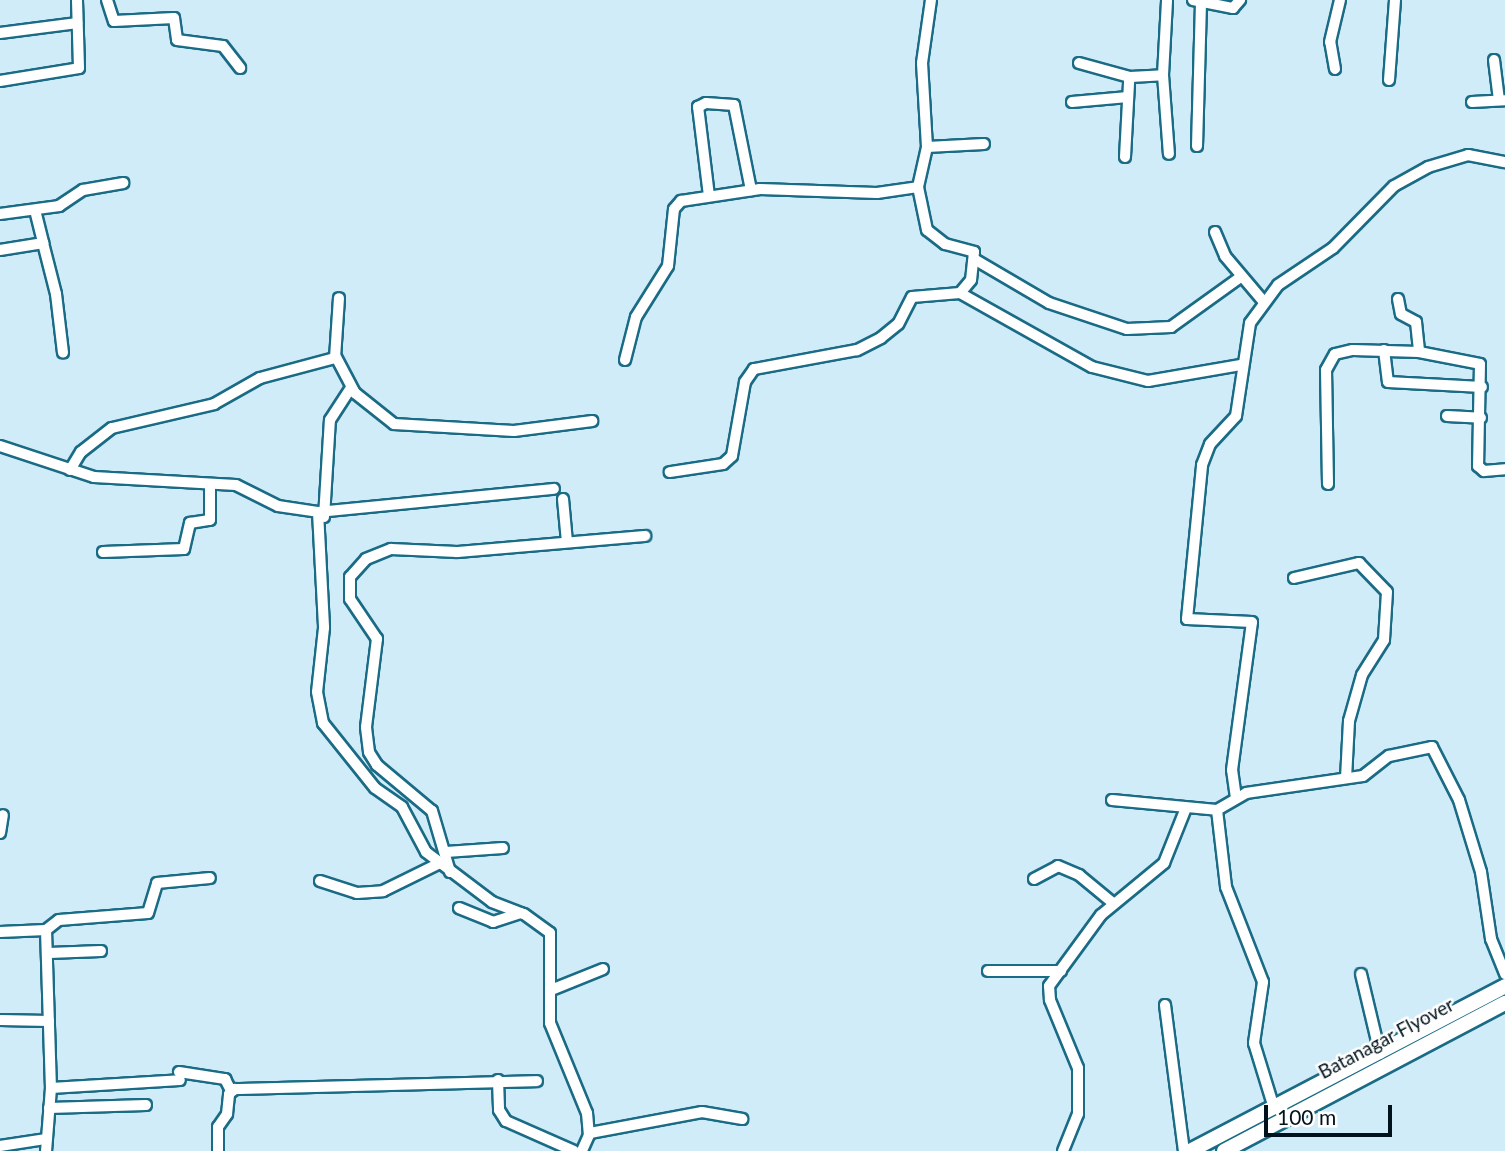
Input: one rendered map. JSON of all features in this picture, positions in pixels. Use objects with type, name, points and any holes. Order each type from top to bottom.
[{"type":"street","points":[[0,81],[75,72],[79,63],[76,0]]},
{"type":"street","points":[[107,0],[114,21],[174,18],[177,40],[228,48],[240,68]]},
{"type":"street","points":[[931,0],[922,63],[927,147],[918,187],[927,230],[945,244],[974,252],[971,280],[960,293]]},
{"type":"street","points":[[1167,0],[1163,75],[1169,154]]},
{"type":"street","points":[[1193,0],[1233,8],[1240,0]]},
{"type":"street","points":[[1335,69],[1330,42],[1340,0]]},
{"type":"street","points":[[1389,80],[1395,0]]},
{"type":"street","points":[[1197,146],[1201,1]]},
{"type":"street","points":[[0,33],[77,23]]},
{"type":"street","points":[[1472,102],[1502,100],[1494,60]]},
{"type":"street","points":[[1079,62],[1130,77],[1163,75]]},
{"type":"street","points":[[1125,157],[1130,77]]},
{"type":"street","points":[[1072,102],[1128,97]]},
{"type":"street","points":[[709,196],[698,107],[706,103],[734,105],[751,190]]},
{"type":"street","points":[[927,147],[984,144]]},
{"type":"street","points":[[1237,798],[1232,770],[1252,622],[1187,619],[1202,465],[1210,444],[1236,416],[1241,365],[1250,323],[1263,301],[1292,274],[1334,248],[1394,186],[1428,167],[1468,155],[1505,162]]},
{"type":"street","points":[[0,214],[59,206],[83,190],[123,183]]},
{"type":"street","points":[[625,359],[636,317],[668,267],[675,206],[709,196],[751,190],[819,188],[877,193],[918,187]]},
{"type":"street","points":[[35,210],[56,294],[64,353]]},
{"type":"street","points":[[1215,232],[1225,256],[1263,301]]},
{"type":"street","points":[[0,250],[43,243]]},
{"type":"street","points":[[974,259],[1049,303],[1127,329],[1171,327],[1242,276]]},
{"type":"street","points":[[670,472],[723,464],[732,456],[745,382],[754,369],[857,350],[890,331],[912,297],[960,293],[1092,367],[1148,381],[1241,365]]},
{"type":"street","points":[[339,298],[336,357],[351,388],[386,420],[412,428],[514,431],[592,421]]},
{"type":"street","points":[[1398,299],[1401,314],[1416,321],[1419,352]]},
{"type":"street","points":[[1384,350],[1388,382],[1482,387]]},
{"type":"street","points":[[1328,484],[1329,362],[1339,353],[1384,350],[1419,352],[1477,362],[1482,367],[1478,466],[1484,471],[1505,470]]},
{"type":"street","points":[[70,470],[92,440],[112,428],[214,404],[260,378],[336,357]]},
{"type":"street","points":[[351,388],[330,420],[321,515],[324,628],[317,692],[323,723],[375,788],[402,807],[416,838],[440,863],[492,902],[521,913],[550,933],[553,1038],[587,1114],[590,1133],[582,1151]]},
{"type":"street","points":[[1447,416],[1481,418]]},
{"type":"street","points":[[0,446],[94,477],[236,485],[273,504],[321,515],[554,489]]},
{"type":"street","points":[[103,552],[184,549],[190,523],[210,520],[210,485]]},
{"type":"street","points":[[563,499],[567,542]]},
{"type":"street","points":[[450,872],[438,821],[425,801],[388,775],[369,752],[366,727],[377,639],[350,598],[349,577],[366,559],[391,549],[457,552],[645,536]]},
{"type":"street","points":[[1294,578],[1359,563],[1387,592],[1384,640],[1362,675],[1349,721],[1346,778]]},
{"type":"street","points":[[1112,800],[1217,810],[1262,788],[1369,774],[1397,753],[1428,746],[1437,751],[1459,800],[1479,863],[1491,939],[1505,974]]},
{"type":"street","points":[[1063,1151],[1076,1125],[1079,1082],[1077,1062],[1049,990],[1082,937],[1113,903],[1133,893],[1164,863],[1186,808]]},
{"type":"street","points":[[1217,810],[1226,887],[1263,982],[1254,1043],[1274,1108]]},
{"type":"street","points":[[0,833],[4,815]]},
{"type":"street","points":[[446,852],[503,848]]},
{"type":"street","points":[[320,881],[357,893],[383,891],[440,863]]},
{"type":"street","points":[[1034,879],[1058,866],[1079,875],[1113,903]]},
{"type":"street","points":[[0,932],[46,930],[59,920],[148,913],[157,883],[210,878]]},
{"type":"street","points":[[459,908],[493,922],[521,913]]},
{"type":"street","points":[[0,1146],[46,1145],[51,1088],[49,953],[46,930]]},
{"type":"street","points":[[49,953],[101,951]]},
{"type":"street","points":[[551,990],[603,969]]},
{"type":"street","points":[[988,971],[1061,971]]},
{"type":"street","points":[[1362,974],[1380,1054]]},
{"type":"street","points":[[1190,1151],[1380,1054],[1505,986]]},
{"type":"street","name":"Batanagar Flyover","points":[[1211,1151],[1505,996]]},
{"type":"street","points":[[1224,1151],[1505,1003]]},
{"type":"street","points":[[1165,1005],[1184,1151]]},
{"type":"street","points":[[0,1020],[49,1021]]},
{"type":"street","points":[[51,1088],[179,1076],[225,1079],[231,1091],[227,1114],[218,1127],[218,1151]]},
{"type":"street","points":[[231,1091],[498,1080],[537,1081]]},
{"type":"street","points":[[498,1080],[499,1110],[506,1121],[575,1151]]},
{"type":"street","points":[[49,1108],[146,1105]]},
{"type":"street","points":[[590,1133],[702,1112],[742,1119]]}]
